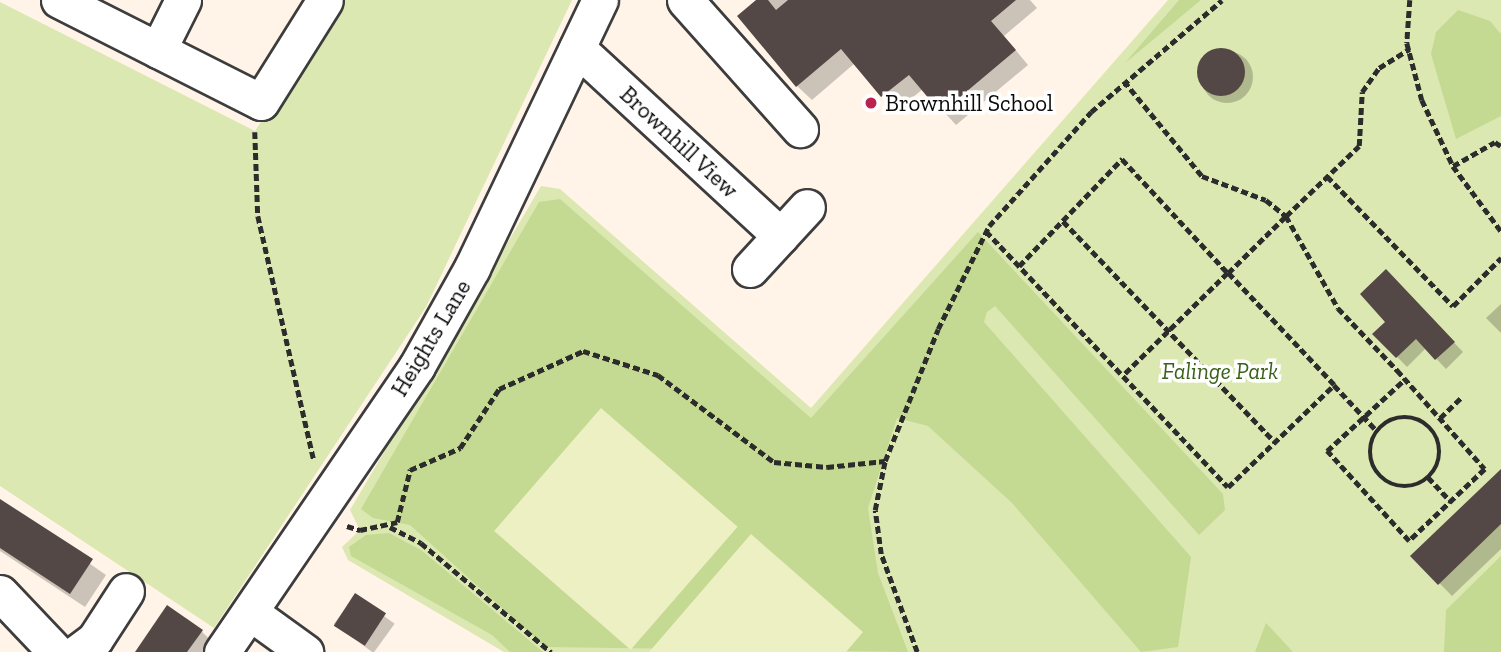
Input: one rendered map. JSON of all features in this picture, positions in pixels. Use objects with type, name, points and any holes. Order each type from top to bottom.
[{"type":"street","points":[[59,0],[261,102],[326,0]]},
{"type":"street","points":[[158,50],[183,0]]},
{"type":"street","name":"Heights Lane","points":[[222,652],[417,366],[472,268],[600,0]]},
{"type":"street","points":[[691,1],[800,129]]},
{"type":"street","name":"Brownhill View","points":[[576,48],[781,236]]},
{"type":"street","points":[[750,269],[807,207]]},
{"type":"street","points":[[78,652],[95,639],[126,591]]},
{"type":"street","points":[[0,593],[55,652]]},
{"type":"street","points":[[251,613],[304,652]]},
{"type":"path","points":[[917,652],[881,554],[875,510],[885,461],[986,231],[1125,81],[1222,0]]},
{"type":"path","points":[[1410,0],[1409,49],[1422,100],[1453,166],[1501,231]]},
{"type":"path","points":[[1124,376],[1359,146],[1362,92],[1379,68],[1409,49]]},
{"type":"path","points":[[1125,81],[1202,176],[1266,200],[1286,216],[1338,307],[1405,379],[1485,469],[1409,541],[1327,451],[1405,379]]},
{"type":"path","points":[[261,102],[255,131],[258,216],[323,506],[340,524],[360,530],[390,526],[421,543],[551,652]]},
{"type":"path","points":[[1453,166],[1495,142],[1501,146]]},
{"type":"path","points":[[1020,266],[1122,159],[1377,431]]},
{"type":"path","points":[[1327,176],[1452,306],[1501,258]]},
{"type":"path","points":[[1063,221],[1275,442]]},
{"type":"path","points":[[986,231],[1228,487],[1334,384]]},
{"type":"path","points":[[390,526],[404,505],[410,470],[460,448],[499,389],[583,351],[658,374],[774,462],[827,467],[885,461]]},
{"type":"path","points":[[1440,418],[1461,398]]},
{"type":"path","points":[[1401,417],[1432,430],[1440,452],[1428,477],[1402,487],[1381,478],[1370,458],[1377,431],[1401,417]]},
{"type":"path","points":[[1428,477],[1451,502]]},
{"type":"green space","points":[[339,0],[572,0],[426,307],[214,628],[0,486],[0,2],[255,131]]},
{"type":"green space","name":"Falinge Park","points":[[1168,0],[1501,0],[1501,652],[504,652],[348,560],[342,547],[360,530],[350,510],[541,186],[560,189],[811,408]]},
{"type":"green space","points":[[1179,0],[1201,0],[1125,63]]},
{"type":"green space","points":[[1458,10],[1490,21],[1501,34],[1501,116],[1456,139],[1431,54],[1436,32]]},
{"type":"green space","points":[[560,199],[811,418],[978,232],[1223,494],[1225,510],[1199,535],[995,306],[987,312],[984,322],[1191,557],[1178,647],[1141,652],[1012,503],[928,426],[897,418],[868,508],[878,573],[908,652],[545,647],[410,525],[373,518],[361,509],[539,202]]},
{"type":"green space","points":[[601,408],[738,527],[631,650],[494,531]]},
{"type":"green space","points":[[389,533],[421,550],[543,652],[510,652],[492,635],[351,556],[349,547],[366,535]]},
{"type":"green space","points":[[751,534],[863,632],[846,652],[649,652]]},
{"type":"green space","points":[[1501,556],[1501,652],[1444,652],[1446,610]]},
{"type":"green space","points":[[1266,623],[1293,652],[1255,652]]},
{"type":"building","points":[[756,0],[768,0],[776,10],[788,0],[1016,0],[991,21],[1016,50],[941,113],[909,75],[881,97],[841,49],[796,87],[737,16]]},
{"type":"building","points":[[1221,48],[1238,55],[1245,72],[1238,89],[1221,96],[1204,89],[1197,72],[1204,55]]},
{"type":"building","points":[[1386,269],[1455,342],[1435,360],[1416,339],[1396,358],[1372,334],[1385,322],[1360,294]]},
{"type":"building","points":[[1501,469],[1501,524],[1438,585],[1410,556]]},
{"type":"building","points":[[0,499],[93,559],[70,594],[0,548]]},
{"type":"building","points":[[355,593],[386,613],[365,646],[334,626]]},
{"type":"building","points":[[167,605],[203,630],[187,652],[135,652]]},
{"type":"place","name":"Brownhill School","points":[[871,103]]}]
